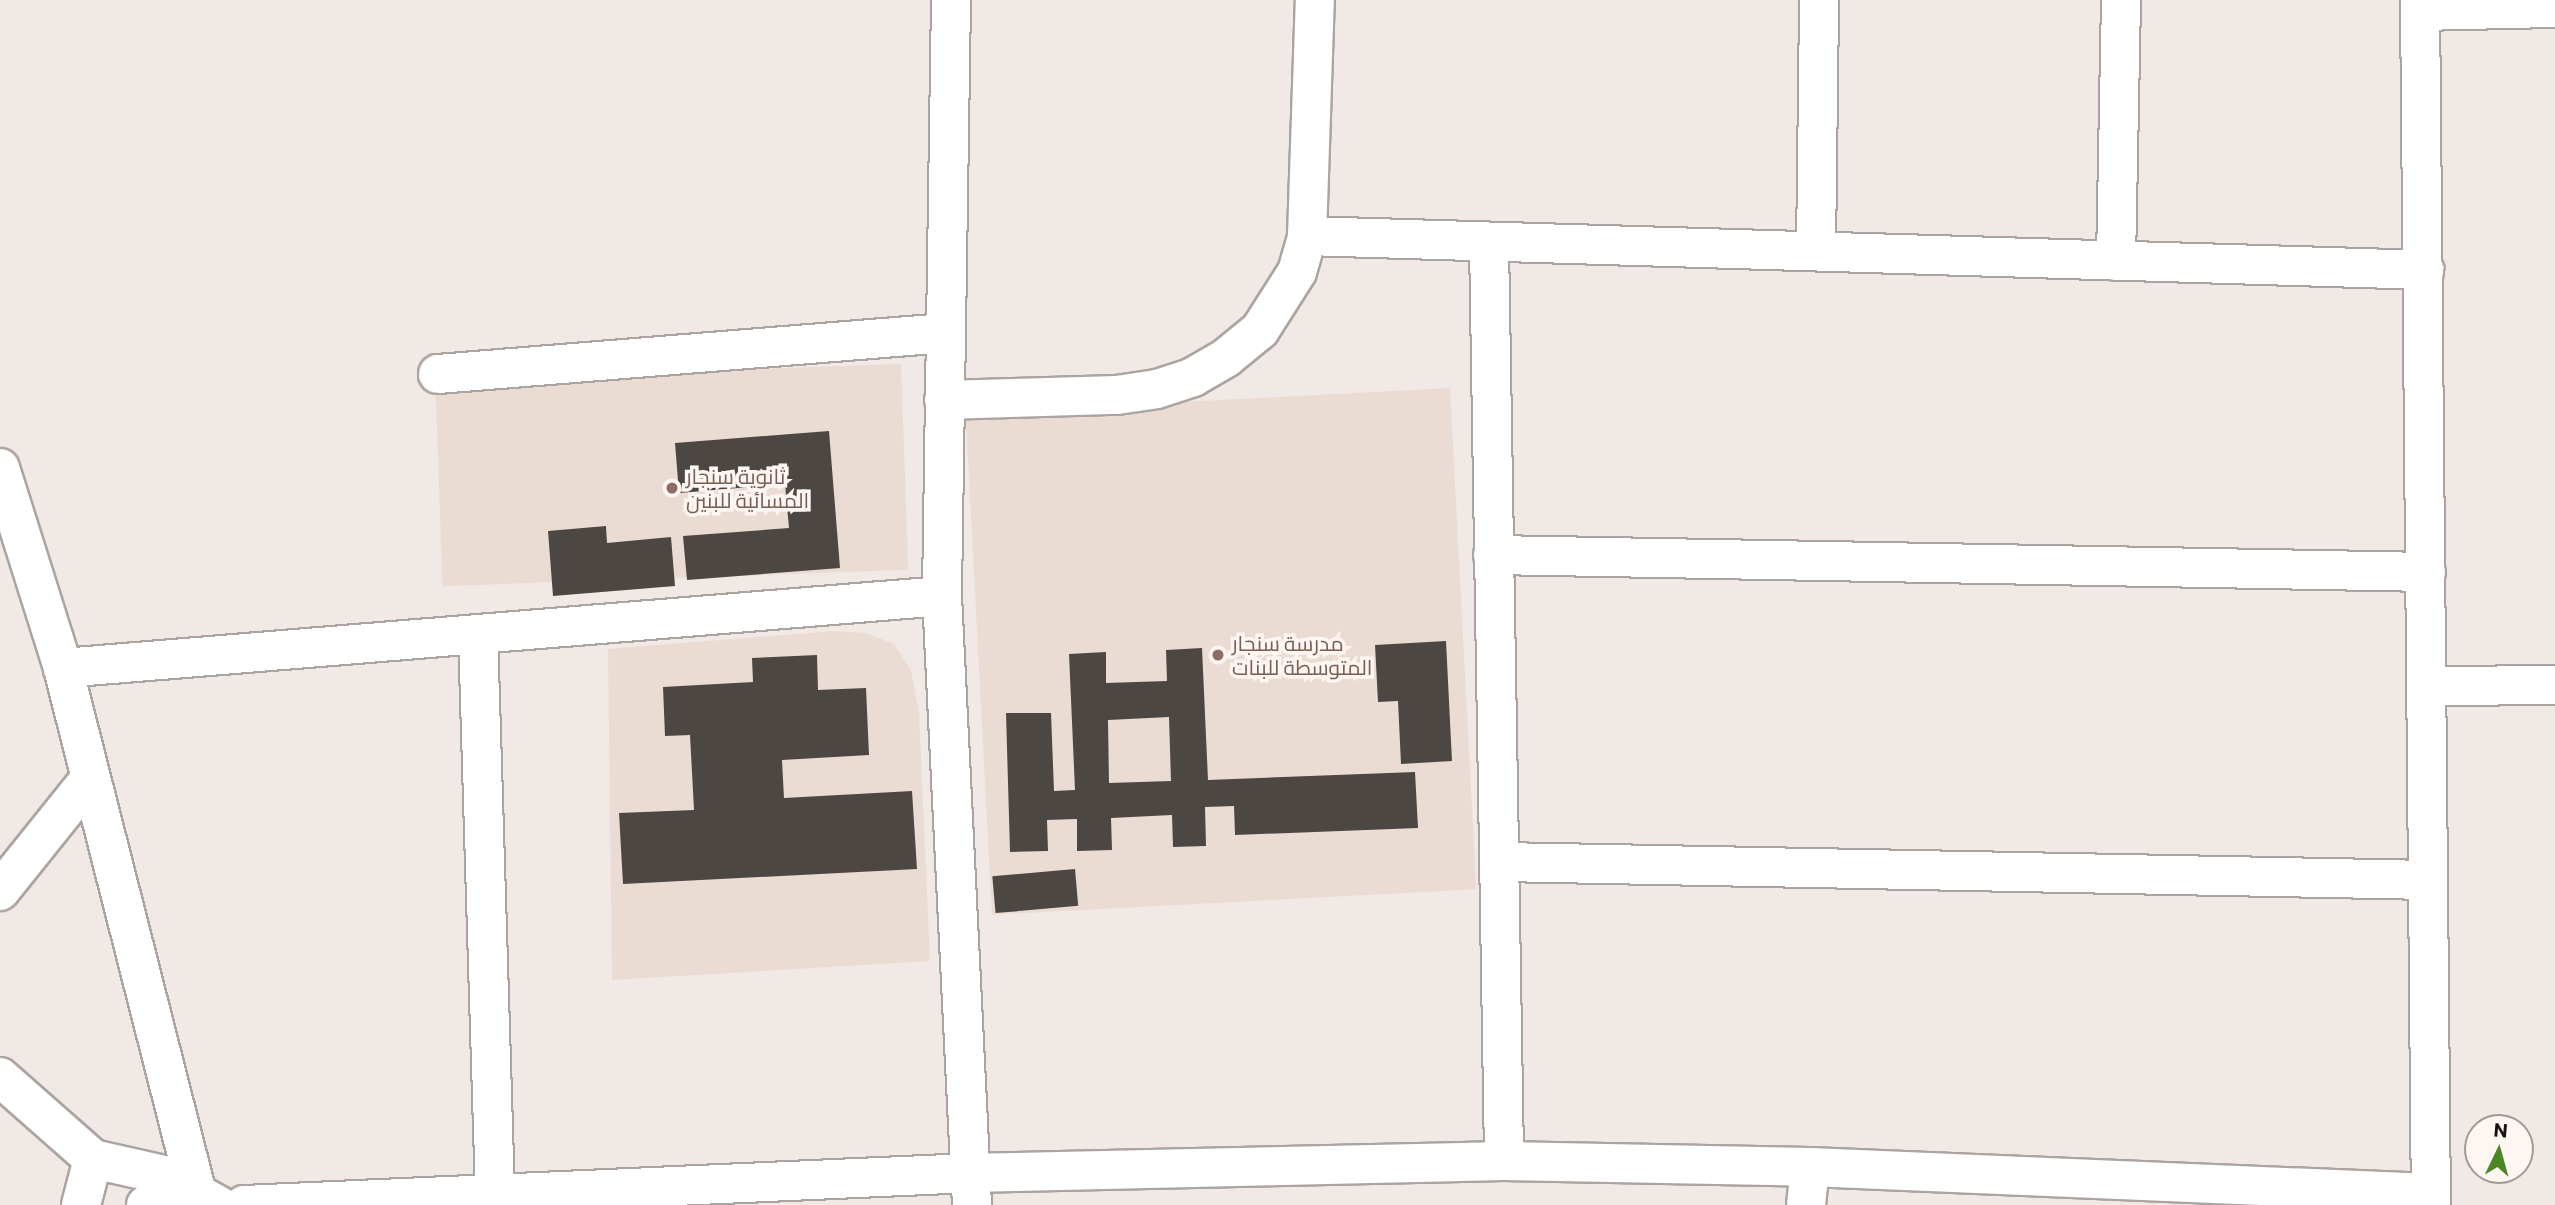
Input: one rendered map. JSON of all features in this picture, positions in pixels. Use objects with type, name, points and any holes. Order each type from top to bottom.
[{"type":"street","points":[[951,0],[942,596],[971,1189]]},
{"type":"street","points":[[944,400],[1117,395],[1193,377],[1260,330],[1297,272],[1307,236],[1315,0]]},
{"type":"street","points":[[1816,251],[1818,0]]},
{"type":"street","points":[[2116,261],[2121,0]]},
{"type":"street","points":[[244,1205],[495,1194],[971,1189],[1504,1161],[1810,1167],[2430,1199],[2420,6],[2555,8]]},
{"type":"street","points":[[1307,236],[2424,270]]},
{"type":"street","points":[[1489,242],[1504,1161]]},
{"type":"street","points":[[438,374],[945,332]]},
{"type":"street","points":[[0,468],[63,668],[89,780],[207,1197]]},
{"type":"street","points":[[1493,555],[2426,572]]},
{"type":"street","points":[[63,668],[942,596]]},
{"type":"street","points":[[478,634],[495,1194]]},
{"type":"street","points":[[2427,686],[2555,685]]},
{"type":"street","points":[[0,891],[89,780]]},
{"type":"street","points":[[1501,862],[2426,880]]},
{"type":"street","points":[[0,1077],[93,1159],[141,1168],[207,1197]]},
{"type":"street","points":[[81,1205],[93,1159]]},
{"type":"street","points":[[93,1159],[103,1205]]},
{"type":"street","points":[[1806,1205],[1810,1167]]},
{"type":"street","points":[[146,1205],[166,1192],[207,1197]]},
{"type":"shaded area","name":"ثانوية سنجار المسائية للبنين","points":[[901,364],[908,570],[442,586],[435,380]]},
{"type":"shaded area","name":"مدرسة سنجار المتوسطة للبنات","points":[[1450,388],[1476,889],[992,915],[966,413]]},
{"type":"shaded area","points":[[834,631],[866,633],[894,644],[911,670],[919,713],[930,961],[612,980],[608,649]]},
{"type":"building","points":[[829,431],[840,568],[687,580],[683,536],[789,528],[785,484],[679,493],[675,443]]},
{"type":"building","points":[[606,526],[607,543],[671,537],[675,586],[553,596],[548,531]]},
{"type":"building","points":[[1446,641],[1452,761],[1401,764],[1398,701],[1378,702],[1375,645]]},
{"type":"building","points":[[1202,648],[1208,780],[1415,772],[1418,828],[1235,835],[1234,806],[1205,807],[1206,846],[1173,847],[1172,815],[1111,818],[1112,850],[1077,851],[1077,819],[1047,820],[1048,851],[1010,852],[1006,713],[1051,713],[1054,791],[1075,790],[1069,654],[1106,652],[1106,683],[1167,681],[1166,650]],"holes":[[[1169,717],[1171,781],[1109,783],[1108,720]]]},
{"type":"building","points":[[817,655],[818,690],[866,688],[869,755],[782,760],[784,798],[912,791],[917,869],[623,884],[619,813],[694,810],[690,735],[665,736],[663,687],[753,682],[752,658]]},
{"type":"building","points":[[1075,869],[1078,906],[996,913],[992,876]]},
{"type":"place","name":"ثانوية سنجار المسائية للبنين","points":[[672,488]]},
{"type":"place","name":"مدرسة سنجار المتوسطة للبنات","points":[[1218,655]]}]
